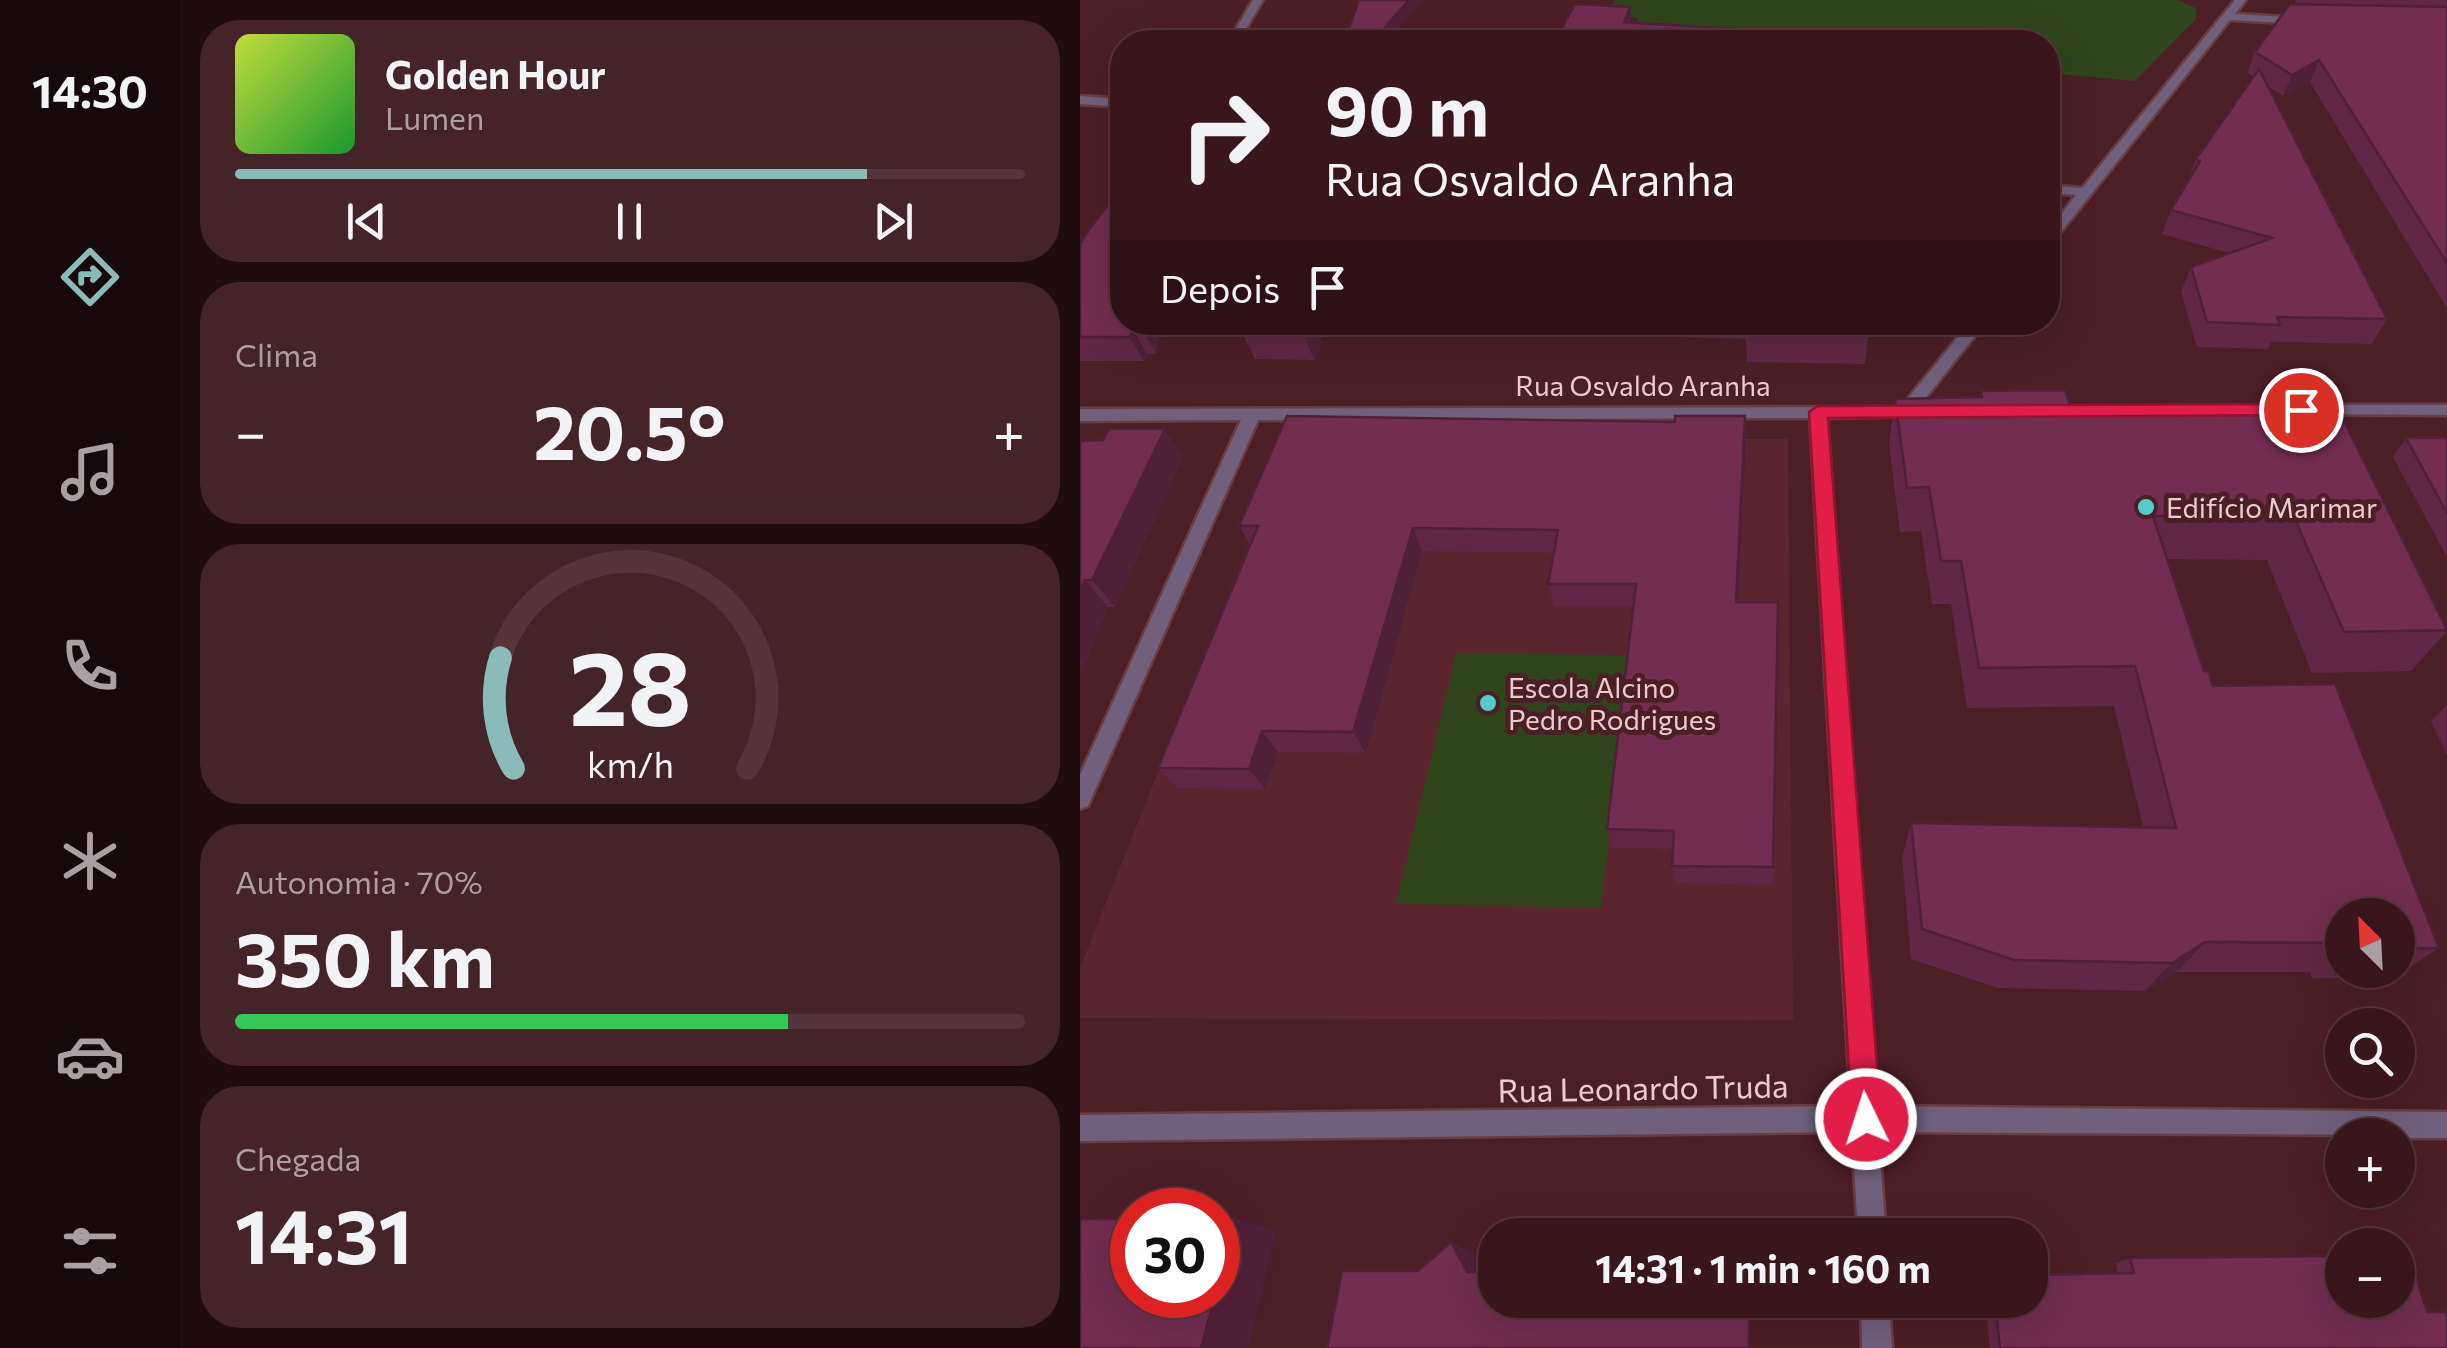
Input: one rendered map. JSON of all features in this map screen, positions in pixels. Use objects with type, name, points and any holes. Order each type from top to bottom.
[{"type":"street","points":[[1240,30],[1258,0]]},
{"type":"street","points":[[2060,224],[2232,6],[2320,21]]},
{"type":"street","points":[[1080,100],[1110,102]]},
{"type":"street","points":[[2060,189],[2086,192]]},
{"type":"street","points":[[1906,412],[1968,335]]},
{"type":"street","points":[[2292,410],[2447,410]]},
{"type":"street","points":[[1818,412],[1871,1218]]},
{"type":"street","name":"Rua Osvaldo Aranha","points":[[1080,415],[1944,412]]},
{"type":"street","points":[[1080,800],[1252,414]]},
{"type":"street","name":"Rua Leonardo Truda","points":[[1080,1128],[1866,1119],[2447,1125]]},
{"type":"street","points":[[1876,1318],[1877,1348]]},
{"type":"shaded area","name":"Escola Alcino Pedro Rodrigues","points":[[1291,438],[1788,439],[1793,1020],[1080,1018],[1080,968]]},
{"type":"green space","points":[[1615,0],[2177,0],[2196,8],[2196,19],[2135,81],[2060,74],[2060,30],[1637,30],[1637,18],[1608,14]]},
{"type":"green space","points":[[1456,653],[1631,655],[1601,908],[1396,904]]},
{"type":"building","points":[[1359,0],[1409,0],[1383,30],[1348,30]]},
{"type":"building","points":[[1575,4],[1630,7],[1624,22],[1753,30],[1561,30]]},
{"type":"building","points":[[2290,4],[2447,7],[2447,263],[2319,60],[2292,75],[2255,52]]},
{"type":"building","points":[[2259,69],[2387,319],[2277,317],[2280,325],[2207,322],[2191,267],[2272,238],[2171,210],[2200,161],[2196,159]]},
{"type":"building","points":[[1110,203],[1110,335],[1129,337],[1080,337],[1080,244]]},
{"type":"building","points":[[2065,390],[2071,409],[2338,409],[2447,630],[2344,632],[2294,517],[2153,516],[2204,671],[2208,671],[2213,686],[2335,684],[2439,948],[2415,949],[2415,898],[2325,898],[2325,943],[2205,942],[2172,963],[2014,960],[1922,929],[1911,823],[2176,828],[2135,666],[1979,668],[1961,561],[1941,561],[1929,487],[1907,488],[1895,399],[1982,397],[1981,391]]},
{"type":"building","points":[[1287,416],[1675,422],[1675,416],[1745,416],[1736,602],[1778,602],[1773,867],[1672,866],[1674,831],[1607,829],[1636,584],[1548,584],[1558,530],[1413,528],[1353,732],[1262,731],[1249,769],[1158,768],[1258,526],[1239,526]]},
{"type":"building","points":[[1109,429],[1165,429],[1092,580],[1085,580],[1080,593],[1080,441],[1103,440]]},
{"type":"building","points":[[2406,438],[2447,438],[2447,513]]},
{"type":"building","points":[[1080,1219],[1110,1219],[1110,1318],[1209,1318],[1201,1348],[1080,1348]]},
{"type":"building","points":[[1451,1242],[1467,1272],[1478,1272],[1478,1318],[1750,1318],[1749,1348],[1327,1348],[1342,1271],[1418,1271]]},
{"type":"building","points":[[2325,1256],[2325,1318],[2415,1318],[2415,1274],[2427,1312],[2447,1312],[2447,1348],[2000,1348],[1997,1318],[2048,1318],[2048,1275],[2134,1273],[2130,1258]]},
{"type":"place","name":"Edifício Marimar","points":[[2146,507]]},
{"type":"place","name":"Escola Alcino Pedro Rodrigues","points":[[1488,703]]},
{"type":"route","points":[[1866,1119],[1818,412],[2301,410]]}]
